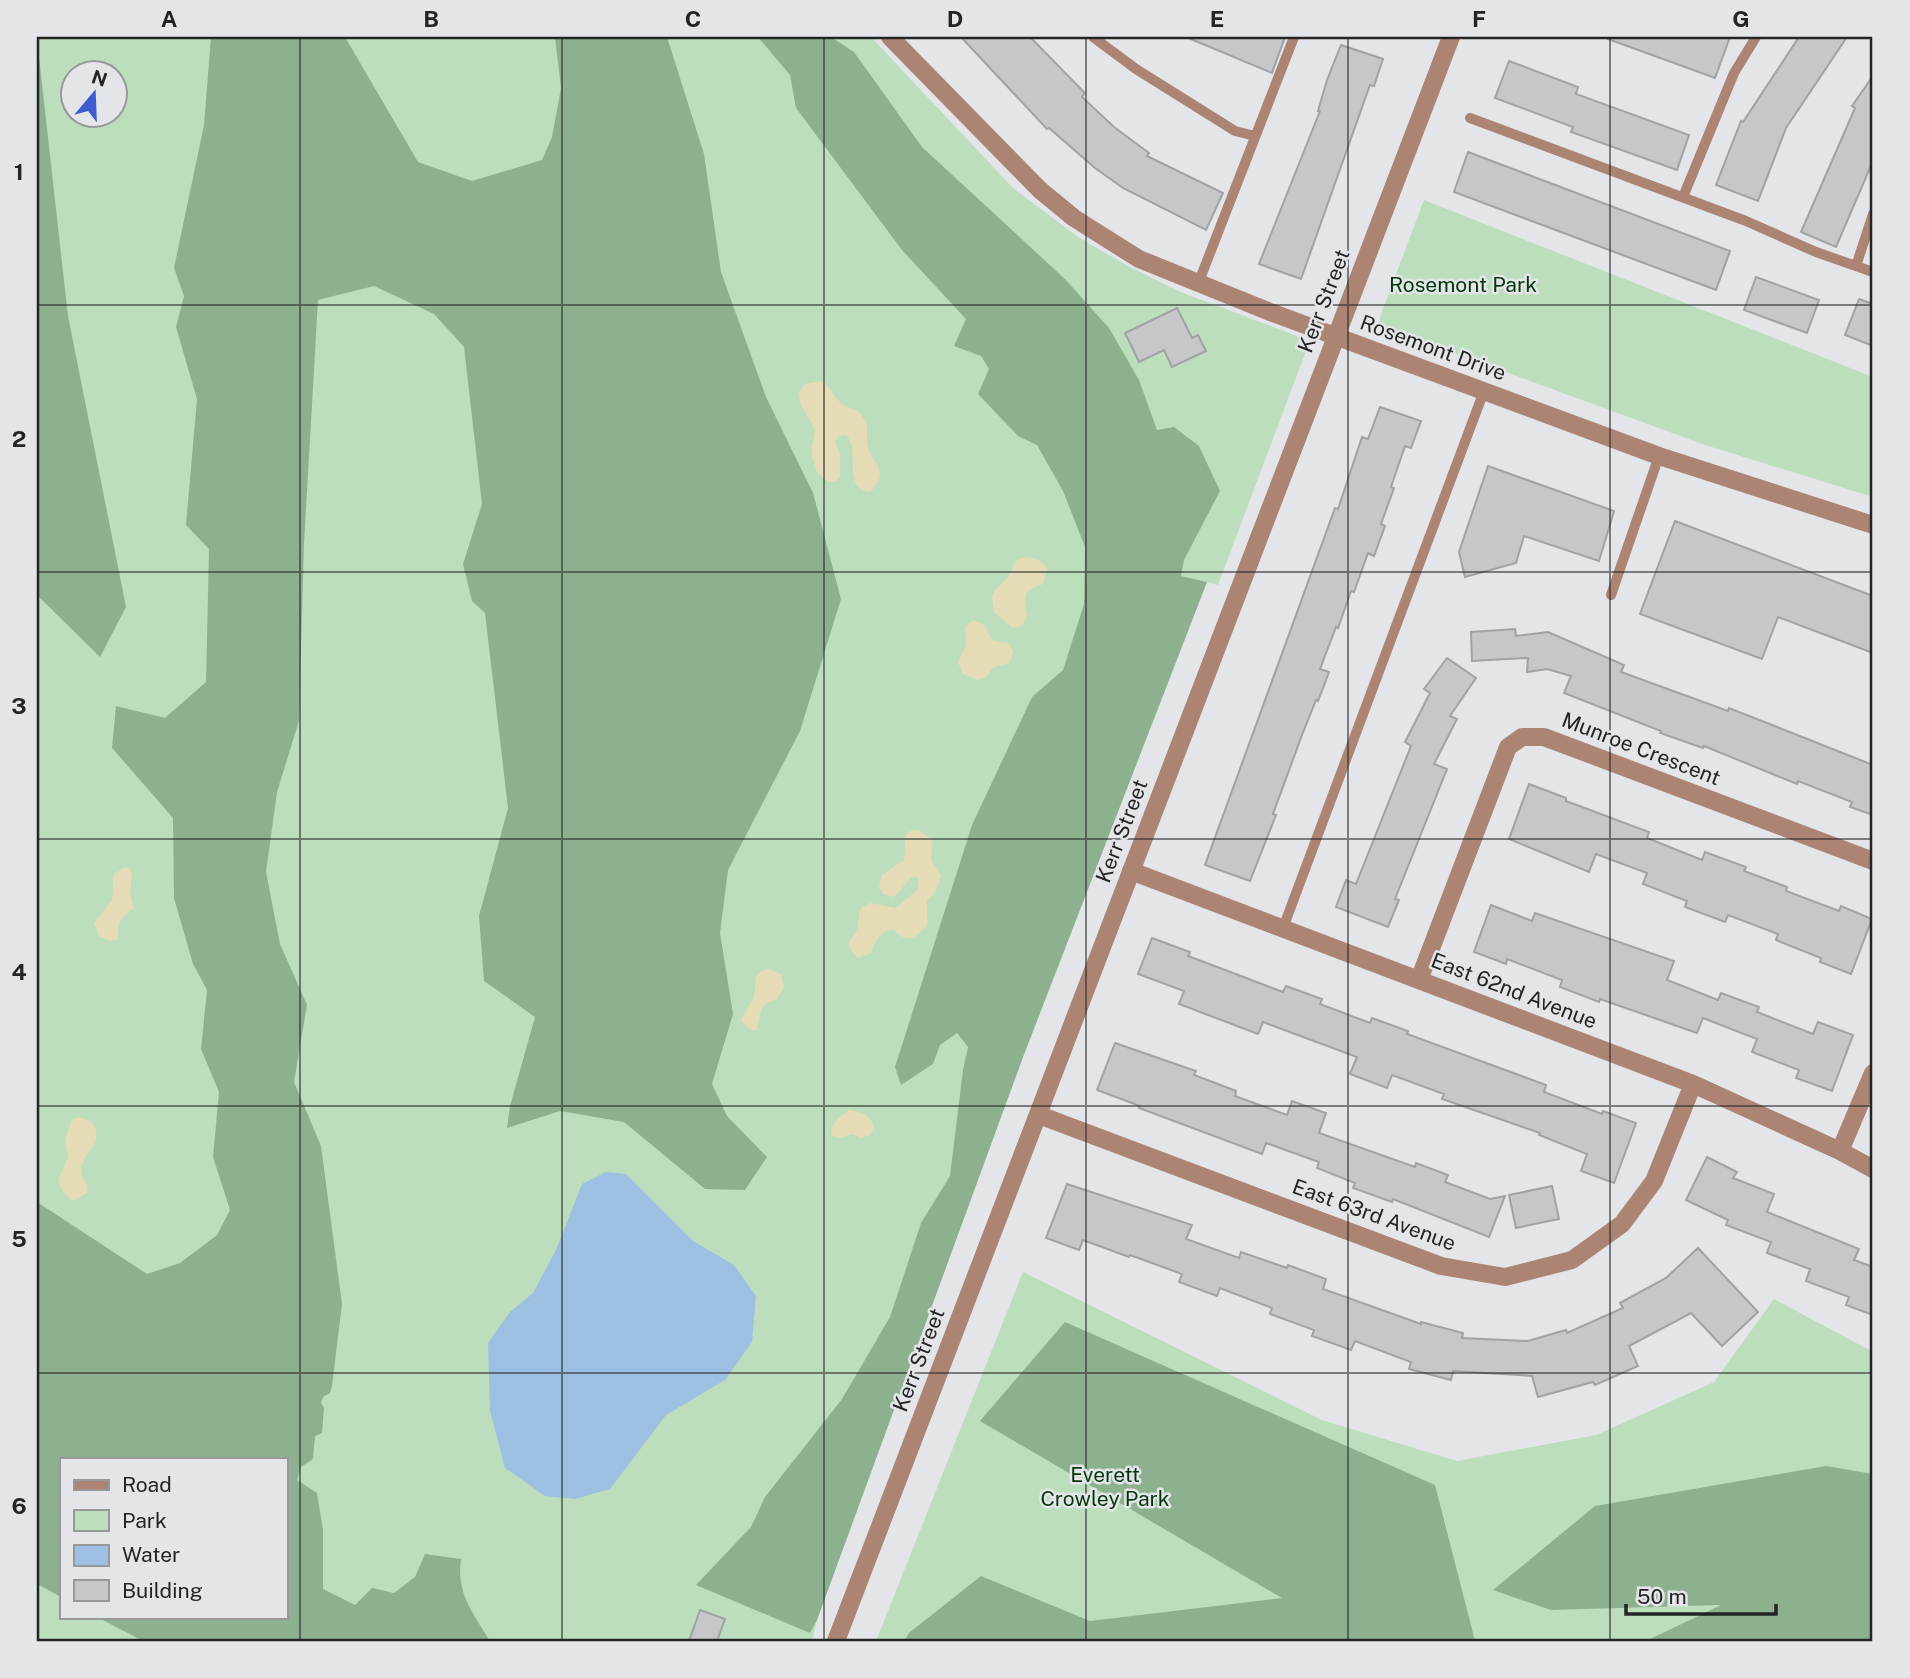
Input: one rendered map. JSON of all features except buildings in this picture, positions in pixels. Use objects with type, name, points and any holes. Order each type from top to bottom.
[{"type":"street","name":"Rosemont Drive","points":[[890,37],[1014,166],[1074,218],[1139,259],[1335,336],[1659,456],[1873,525]]},
{"type":"street","name":"Kerr Street","points":[[836,1641],[1451,37]]},
{"type":"street","name":"Munroe Crescent","points":[[1419,980],[1508,747],[1522,737],[1544,737],[1873,861]]},
{"type":"street","name":"East 62nd Avenue","points":[[1131,872],[1693,1084],[1840,1151],[1873,1169]]},
{"type":"street","points":[[1840,1151],[1873,1073]]},
{"type":"street","name":"East 63rd Avenue","points":[[1039,1115],[1441,1266],[1505,1277],[1572,1259],[1622,1224],[1654,1181],[1693,1084]]},
{"type":"lane","points":[[1093,37],[1136,69],[1235,131],[1255,136]]},
{"type":"lane","points":[[1198,284],[1294,37]]},
{"type":"lane","points":[[1683,198],[1734,73],[1756,37]]},
{"type":"lane","points":[[1470,118],[1746,221],[1816,252],[1873,272]]},
{"type":"lane","points":[[1856,266],[1873,214]]},
{"type":"lane","points":[[1283,928],[1484,391]]},
{"type":"lane","points":[[1611,595],[1659,456]]},
{"type":"green space","points":[[37,37],[871,37],[1013,188],[1078,237],[1178,291],[1297,336],[1305,345],[1306,351],[1218,585],[1207,582],[1023,1057],[817,1620],[812,1641],[37,1641]]},
{"type":"green space","points":[[211,37],[345,37],[418,162],[472,181],[542,160],[552,137],[561,88],[555,37],[667,37],[704,154],[721,272],[766,397],[813,493],[841,599],[800,731],[728,870],[720,933],[733,1014],[712,1084],[727,1116],[767,1157],[745,1190],[705,1189],[624,1122],[560,1111],[507,1128],[510,1106],[535,1017],[484,981],[479,916],[508,808],[485,613],[472,601],[463,564],[482,504],[464,347],[434,314],[374,286],[318,300],[304,544],[299,721],[277,792],[266,872],[280,944],[307,1005],[294,1082],[321,1146],[342,1304],[332,1386],[330,1393],[323,1397],[321,1403],[324,1408],[322,1433],[315,1436],[313,1459],[301,1467],[297,1480],[317,1493],[323,1530],[323,1589],[355,1605],[372,1588],[394,1593],[415,1577],[425,1554],[461,1559],[463,1593],[490,1641],[143,1641],[99,1618],[287,1618],[287,1458],[60,1458],[60,1596],[37,1584],[37,1202],[147,1274],[180,1263],[217,1235],[230,1210],[213,1157],[219,1092],[201,1049],[207,990],[193,964],[174,898],[173,818],[112,748],[116,706],[165,718],[206,682],[209,549],[186,525],[197,399],[176,327],[184,296],[174,268],[204,125]]},
{"type":"green space","points":[[758,37],[831,37],[854,52],[922,147],[1065,279],[1109,328],[1139,380],[1157,430],[1174,427],[1199,446],[1220,491],[1184,560],[1181,576],[1207,582],[1023,1057],[810,1633],[696,1585],[751,1527],[765,1497],[842,1399],[890,1317],[921,1223],[950,1176],[968,1047],[957,1033],[940,1045],[933,1064],[901,1085],[895,1067],[972,825],[1032,697],[1063,670],[1084,604],[1085,547],[1063,491],[1037,445],[1018,436],[978,394],[989,369],[981,356],[954,346],[966,319],[902,250],[796,108],[790,75]]},
{"type":"green space","points":[[37,39],[68,316],[126,607],[100,657],[37,595]]},
{"type":"green space","name":"Rosemont Park","points":[[1424,200],[1873,377],[1873,497],[1705,445],[1383,327],[1380,317]]},
{"type":"green space","name":"Everett Crowley Park","points":[[1023,1272],[1322,1420],[1457,1461],[1596,1435],[1714,1382],[1774,1299],[1873,1352],[1873,1641],[876,1641]]},
{"type":"green space","points":[[1065,1322],[1435,1485],[1475,1641],[904,1641],[909,1633],[981,1576],[1090,1621],[1282,1598],[980,1421]]},
{"type":"green space","points":[[1826,1466],[1873,1474],[1873,1641],[1646,1641],[1721,1605],[1551,1610],[1493,1590],[1595,1506]]},
{"type":"sand","points":[[821,381],[842,403],[860,413],[866,423],[869,451],[880,472],[877,484],[870,492],[861,488],[853,476],[852,450],[846,435],[838,436],[835,442],[840,455],[840,477],[836,481],[828,482],[817,472],[811,453],[815,429],[801,405],[798,394],[805,384]]},
{"type":"sand","points":[[1024,557],[1037,559],[1047,569],[1043,584],[1030,589],[1026,594],[1027,616],[1022,626],[1013,628],[994,612],[992,596],[1010,574],[1015,561]]},
{"type":"sand","points":[[974,620],[983,624],[993,641],[1009,643],[1013,652],[1010,663],[994,667],[985,678],[978,680],[963,674],[958,662],[966,645],[965,626]]},
{"type":"sand","points":[[918,830],[932,840],[931,860],[941,875],[936,891],[927,901],[927,926],[911,938],[894,930],[885,932],[879,937],[871,953],[858,958],[849,943],[858,926],[861,908],[870,903],[896,908],[918,889],[919,880],[915,876],[893,897],[883,894],[879,886],[882,875],[904,860],[906,834]]},
{"type":"sand","points":[[126,867],[132,874],[130,891],[133,908],[121,919],[118,939],[111,941],[99,936],[94,923],[112,900],[114,874]]},
{"type":"sand","points":[[769,969],[781,974],[784,987],[776,1000],[764,1006],[754,1031],[741,1020],[754,997],[756,977],[761,971]]},
{"type":"sand","points":[[849,1110],[870,1119],[874,1127],[870,1135],[861,1138],[852,1134],[839,1138],[832,1136],[833,1124]]},
{"type":"sand","points":[[79,1117],[91,1121],[96,1131],[96,1139],[81,1168],[88,1186],[87,1193],[73,1201],[63,1192],[58,1181],[68,1157],[65,1139],[72,1120]]},
{"type":"water","points":[[606,1172],[626,1174],[693,1241],[734,1265],[756,1296],[752,1342],[725,1380],[666,1415],[610,1489],[575,1499],[545,1496],[505,1468],[490,1411],[488,1343],[510,1312],[533,1293],[556,1250],[582,1184]]}]
